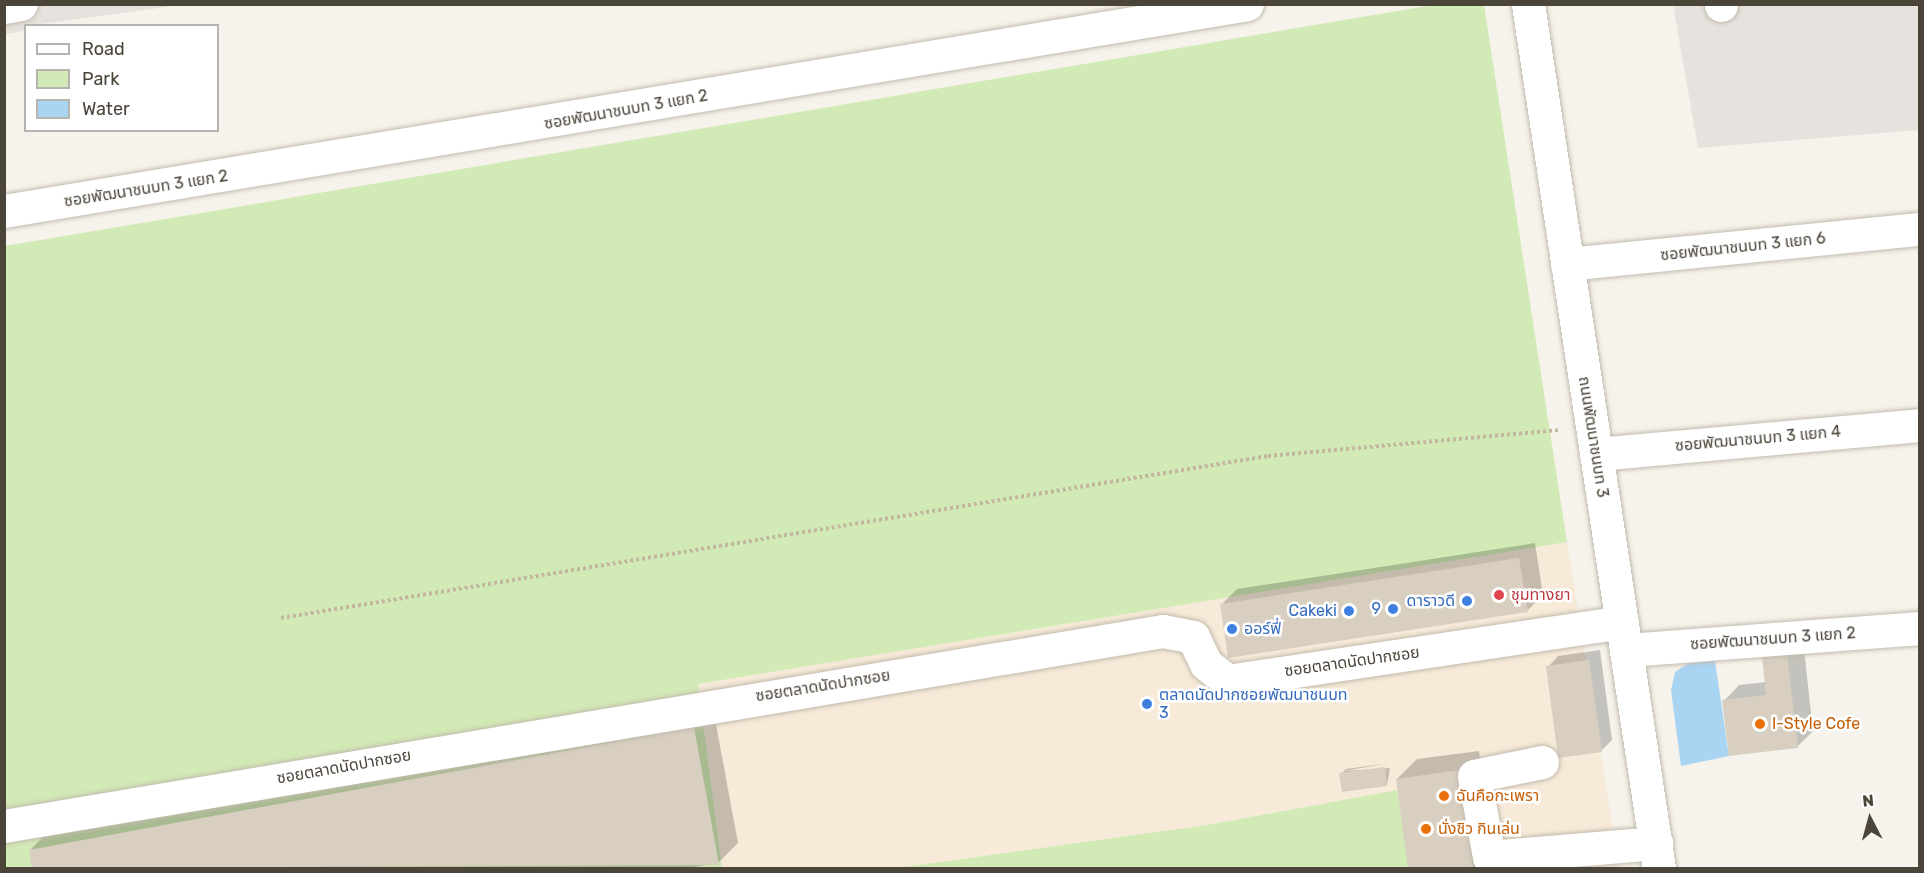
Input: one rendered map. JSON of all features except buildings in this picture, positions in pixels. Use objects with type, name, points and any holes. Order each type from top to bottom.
[{"type":"street","points":[[4,7],[21,4]]},
{"type":"street","name":"ซอยพัฒนาชนบท 3 แยก 2","points":[[4,212],[1246,4]]},
{"type":"street","name":"ถนนพัฒนาชนบท 3","points":[[1528,4],[1657,856]]},
{"type":"street","name":"ซอยพัฒนาชนบท 3 แยก 6","points":[[1567,264],[1920,229]]},
{"type":"street","name":"ซอยพัฒนาชนบท 3 แยก 4","points":[[1594,441],[1920,425]]},
{"type":"street","name":"ซอยพัฒนาชนบท 3 แยก 2","points":[[1624,636],[1920,628]]},
{"type":"street","name":"ซอยตลาดนัดปากซอย","points":[[4,826],[1163,631],[1193,637],[1206,664],[1228,681],[1624,636]]},
{"type":"street","points":[[1542,762],[1474,776],[1489,857],[1657,856]]},
{"type":"path","points":[[281,618],[1268,456],[1594,441]]},
{"type":"shaded area","points":[[5,5],[181,5],[41,24],[24,24],[24,31],[5,34]]},
{"type":"shaded area","points":[[1673,5],[1919,5],[1919,130],[1698,148]]},
{"type":"shaded area","name":"ตลาดนัดปากซอยพัฒนาชนบท 3","points":[[1567,542],[1619,868],[1411,868],[1396,790],[1207,825],[896,868],[722,868],[698,684]]},
{"type":"green space","points":[[1433,5],[1484,5],[1567,542],[698,684],[722,868],[5,868],[5,246]]},
{"type":"green space","points":[[1397,790],[1411,868],[896,868],[1207,825]]},
{"type":"water","points":[[1715,661],[1729,756],[1681,766],[1671,690],[1675,672],[1689,663]]},
{"type":"place","name":"ชุมทางยา","points":[[1499,595]]},
{"type":"place","name":"ดาราวดี","points":[[1467,601]]},
{"type":"place","name":"9","points":[[1393,609]]},
{"type":"place","name":"Cakeki","points":[[1349,611]]},
{"type":"place","name":"ออร์ฟี่","points":[[1232,629]]},
{"type":"place","name":"ตลาดนัดปากซอยพัฒนาชนบท 3","points":[[1147,704]]},
{"type":"place","name":"I-Style Cofe","points":[[1760,724]]},
{"type":"place","name":"ฉันคือกะเพรา","points":[[1444,796]]},
{"type":"place","name":"นั่งชิว กินเล่น","points":[[1426,829]]}]
